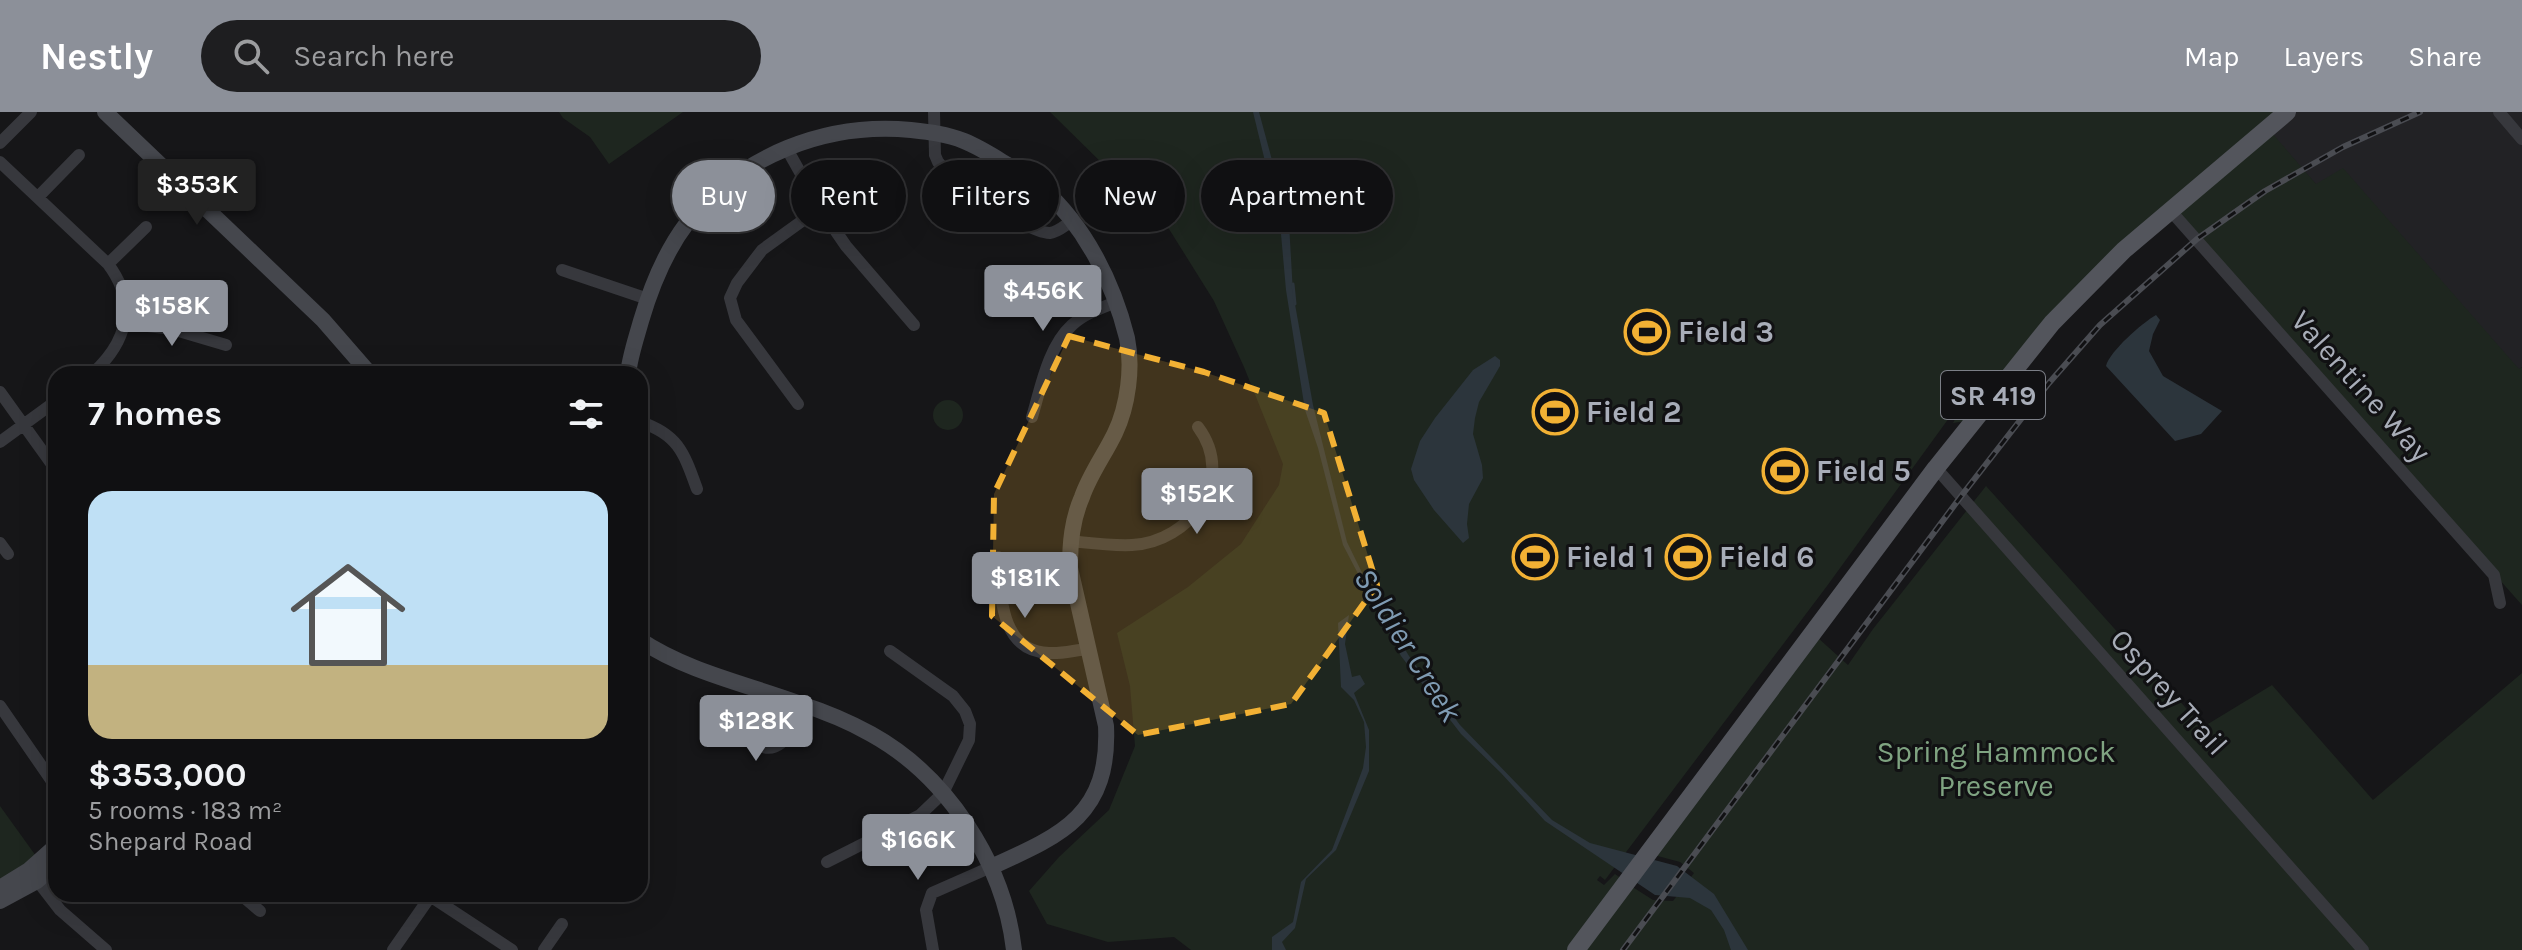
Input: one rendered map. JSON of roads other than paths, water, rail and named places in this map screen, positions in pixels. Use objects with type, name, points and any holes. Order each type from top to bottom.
[{"type":"main road","name":"SR 419","points":[[1576,950],[1936,468],[2052,323],[2091,282],[2170,210],[2287,112]]},
{"type":"street","points":[[0,143],[31,112]]},
{"type":"street","points":[[105,112],[323,320],[363,366]]},
{"type":"street","points":[[934,112],[938,162],[981,199],[1040,232],[1055,232],[1072,221]]},
{"type":"street","points":[[2499,112],[2522,139]]},
{"type":"street","points":[[630,366],[648,299],[668,254],[686,225],[743,171],[762,159],[821,136],[878,127],[935,132],[964,140],[1039,185],[1072,221],[1096,256],[1116,302],[1128,341],[1129,369],[1126,397],[1117,429],[1082,494],[1070,541],[1070,568],[1106,726],[1107,750],[1102,781],[1090,802],[1059,834],[932,893],[926,910],[933,950]]},
{"type":"street","points":[[787,149],[793,160]]},
{"type":"street","points":[[38,197],[79,155]]},
{"type":"street","points":[[0,162],[118,277],[126,306],[124,323],[118,345],[100,366]]},
{"type":"street","name":"Valentine Way","points":[[2170,210],[2494,575],[2500,603]]},
{"type":"street","points":[[108,264],[146,227]]},
{"type":"street","points":[[791,229],[762,250],[737,283],[730,298],[736,320],[798,404]]},
{"type":"street","points":[[836,232],[914,325]]},
{"type":"street","points":[[562,270],[648,299]]},
{"type":"street","points":[[1032,417],[1050,361],[1062,336],[1088,314],[1116,302]]},
{"type":"street","points":[[124,323],[172,329],[226,345]]},
{"type":"street","points":[[0,392],[48,459]]},
{"type":"street","points":[[0,442],[48,407]]},
{"type":"street","points":[[648,425],[673,439],[684,453],[697,489]]},
{"type":"street","points":[[1070,541],[1132,545],[1153,541],[1190,518],[1212,485],[1215,468],[1212,450],[1198,427]]},
{"type":"street","name":"Osprey Trail","points":[[1936,468],[2363,950]]},
{"type":"street","points":[[998,557],[1003,612],[1015,637],[1037,651],[1050,653],[1088,649]]},
{"type":"street","points":[[648,644],[674,659],[802,704],[873,735],[918,769],[943,793],[971,831],[991,867],[1007,911],[1014,950]]},
{"type":"street","points":[[827,862],[920,815],[943,793],[969,740],[970,724],[965,711],[953,696],[890,651]]},
{"type":"street","points":[[763,691],[751,733],[763,747],[772,748],[787,736],[802,704]]},
{"type":"street","points":[[0,706],[48,775]]},
{"type":"street","points":[[0,901],[33,875],[48,856]]},
{"type":"street","points":[[0,888],[48,868]]},
{"type":"street","points":[[33,875],[48,894]]},
{"type":"street","points":[[54,902],[106,950]]},
{"type":"street","points":[[249,902],[260,911]]},
{"type":"street","points":[[393,950],[425,902]]},
{"type":"street","points":[[440,902],[512,950]]},
{"type":"street","points":[[544,950],[562,924]]},
{"type":"waterway","name":"Soldier Creek","points":[[1293,284],[1295,304]]},
{"type":"railway","points":[[1623,950],[1962,495],[2049,383],[2100,325],[2197,239],[2265,191],[2343,147],[2420,112]]},
{"type":"place","name":"Field 3","points":[[1647,332]]},
{"type":"place","name":"Field 2","points":[[1555,412]]},
{"type":"place","name":"Field 5","points":[[1785,471]]},
{"type":"place","name":"Field 1","points":[[1535,557]]},
{"type":"place","name":"Field 6","points":[[1688,557]]},
{"type":"park label","name":"Spring Hammock Preserve","points":[[1996,769]]}]
